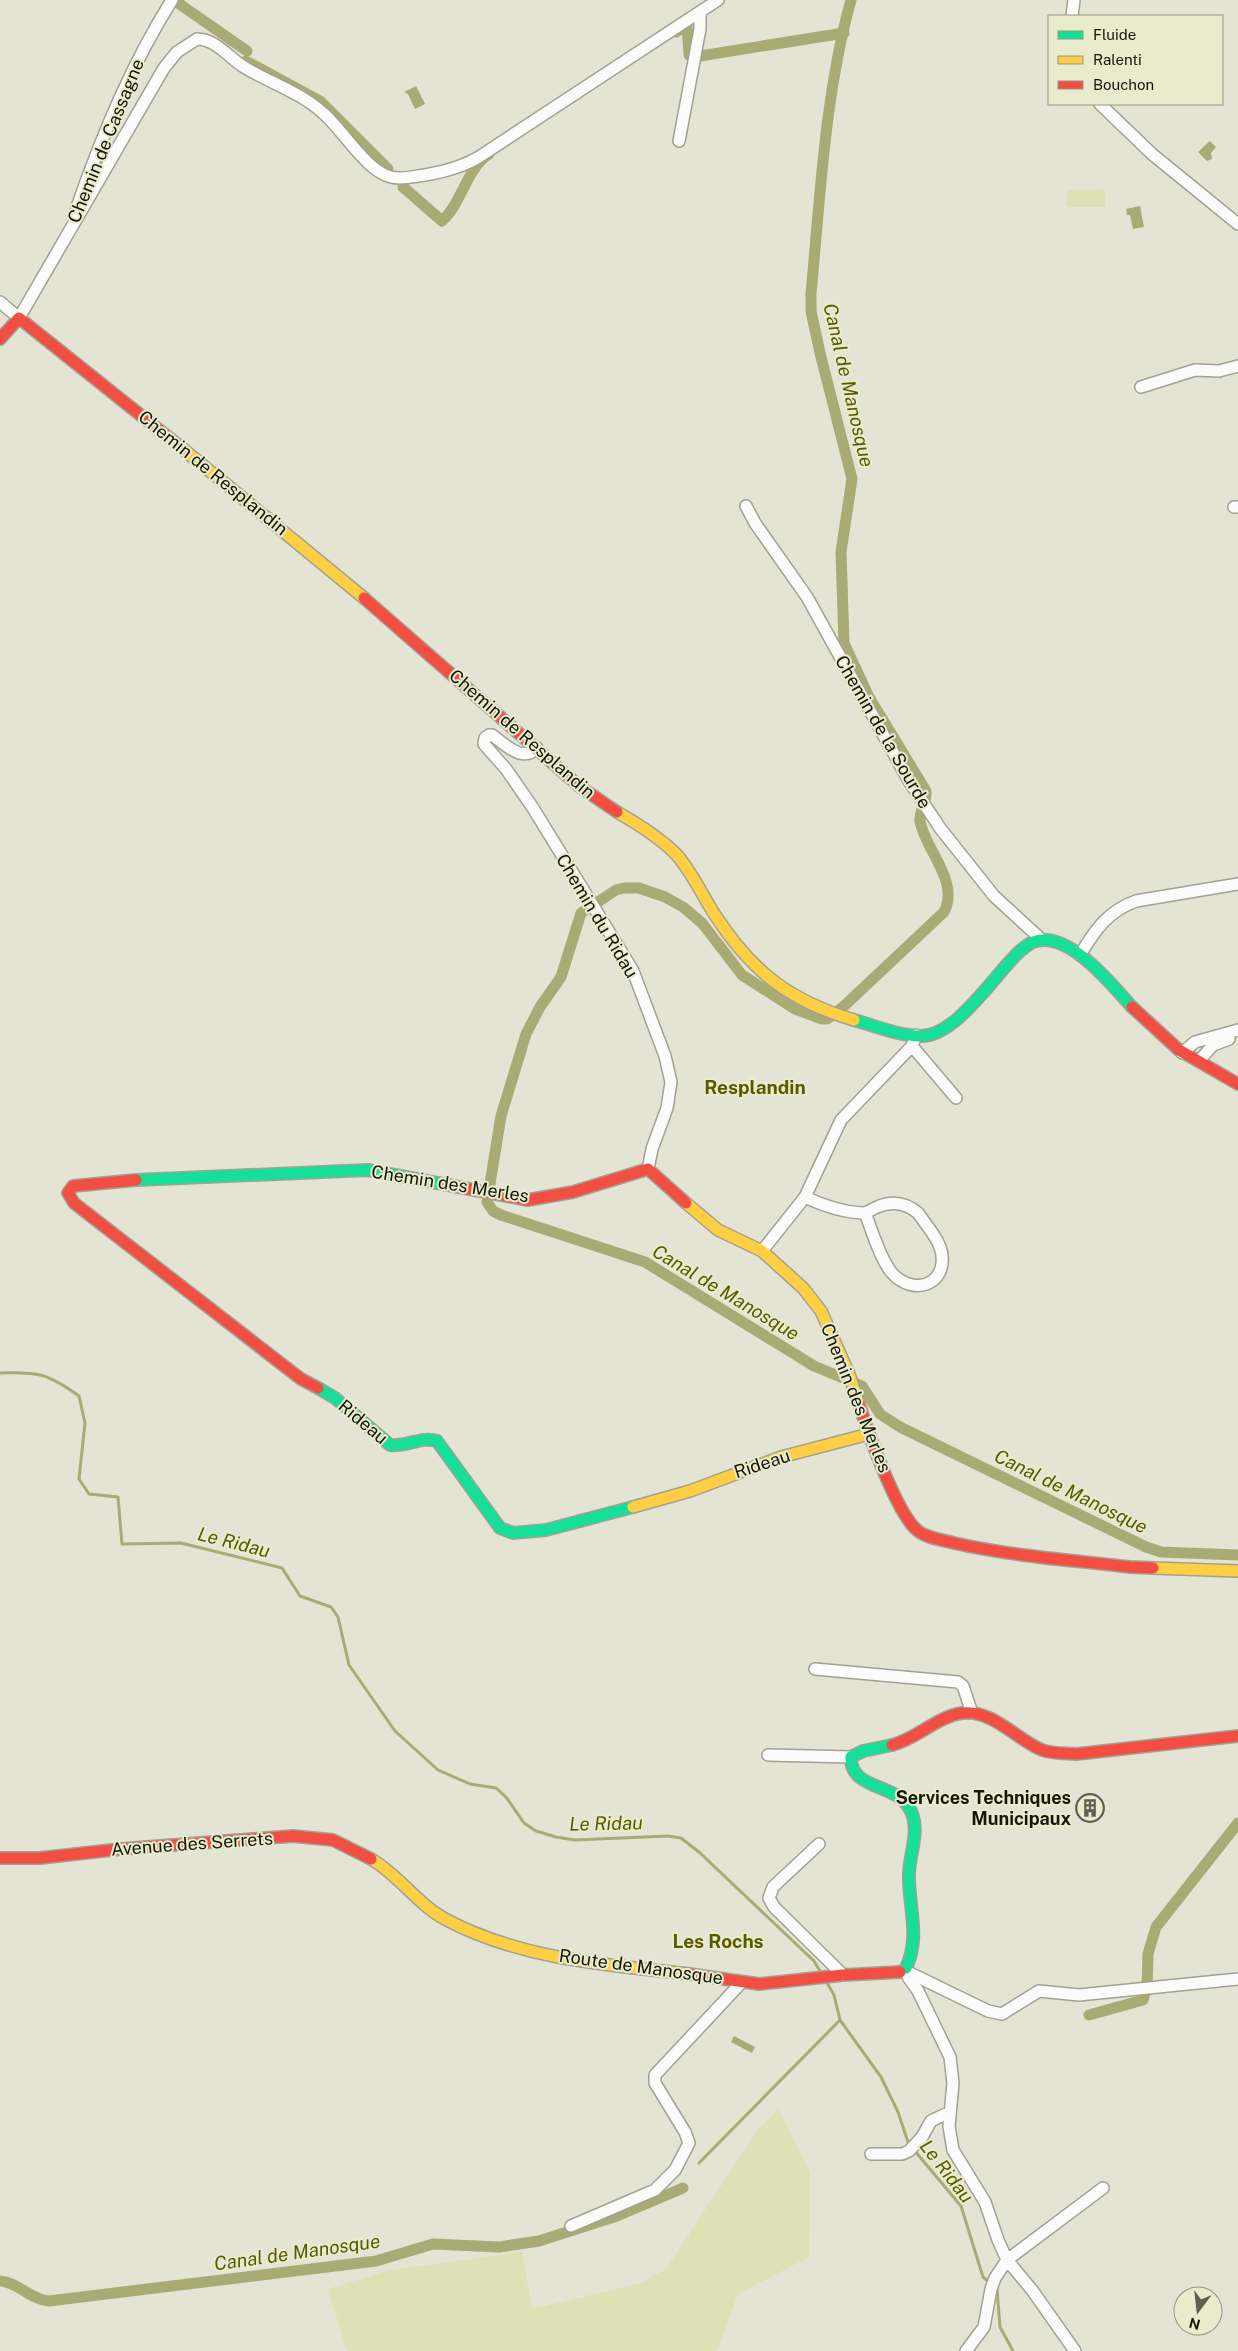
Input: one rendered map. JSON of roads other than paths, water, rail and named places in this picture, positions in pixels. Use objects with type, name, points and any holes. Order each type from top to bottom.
[{"type":"street","name":"Chemin de Cassagne","points":[[69,231],[87,178],[132,70],[172,0]]},
{"type":"street","points":[[0,339],[19,318],[164,68],[177,52],[196,39],[208,40],[245,67],[311,103],[328,117],[376,168],[386,175],[401,178],[430,174],[468,163],[479,157],[718,0]]},
{"type":"street","points":[[1072,15],[1074,0]]},
{"type":"street","points":[[679,141],[700,29],[700,12]]},
{"type":"street","points":[[1101,105],[1152,154],[1238,224]]},
{"type":"street","points":[[0,302],[19,318]]},
{"type":"street","name":"Chemin de Resplandin","points":[[19,318],[127,402],[324,564],[588,794],[658,836],[673,850],[751,964],[784,991],[827,1011],[901,1033],[914,1041],[936,1034],[950,1026],[1018,951],[1030,943],[1042,940]]},
{"type":"street","points":[[1141,386],[1195,370],[1219,371],[1238,366]]},
{"type":"street","name":"Chemin de la Sourde","points":[[746,506],[755,523],[807,597],[877,724],[946,836],[974,869],[981,881],[1042,940]]},
{"type":"street","name":"Chemin du Ridau","points":[[537,748],[532,753],[524,755],[516,752],[492,736],[489,735],[484,740],[484,744],[506,769],[537,815],[594,910],[626,957],[632,970],[670,1074],[668,1101],[652,1149],[648,1168]]},
{"type":"street","points":[[1080,955],[1101,923],[1126,905],[1136,901],[1238,884]]},
{"type":"street","points":[[1042,940],[1062,944],[1080,955],[1134,1009],[1182,1052],[1238,1084]]},
{"type":"street","points":[[1182,1052],[1195,1042],[1238,1030]]},
{"type":"street","points":[[1199,1061],[1213,1045],[1238,1036]]},
{"type":"street","points":[[762,1251],[805,1197],[840,1120],[914,1041],[956,1098]]},
{"type":"street","name":"Chemin des Merles","points":[[205,1177],[379,1171],[523,1200],[573,1192],[648,1168],[667,1187],[718,1230],[748,1246],[762,1251],[803,1288],[820,1311],[849,1374],[869,1434],[908,1522],[918,1531],[934,1538],[973,1547],[1088,1562],[1174,1570],[1238,1571]]},
{"type":"street","name":"Rideau","points":[[205,1177],[82,1184],[70,1188],[69,1197],[301,1379],[335,1398],[390,1445],[398,1446],[429,1438],[437,1441],[476,1492],[495,1522],[507,1531],[536,1532],[690,1491],[781,1457],[869,1434]]},
{"type":"street","points":[[805,1197],[828,1208],[865,1213],[878,1206],[896,1203],[908,1206],[918,1213],[942,1252],[940,1268],[929,1283],[923,1286],[913,1286],[900,1280],[891,1272],[865,1213]]},
{"type":"street","points":[[815,1669],[958,1682],[963,1686],[972,1713]]},
{"type":"street","points":[[768,1755],[851,1757],[860,1752],[901,1743],[956,1714],[972,1713],[1042,1750],[1060,1753],[1077,1754],[1238,1736]]},
{"type":"street","points":[[851,1757],[849,1765],[853,1773],[861,1780],[894,1792],[903,1799],[912,1813],[915,1826],[909,1882],[914,1952],[906,1972]]},
{"type":"street","name":"Avenue des Serrets","points":[[0,1858],[40,1858],[121,1849],[303,1836],[334,1840],[378,1863]]},
{"type":"street","points":[[819,1844],[773,1887],[769,1898],[774,1907],[843,1975]]},
{"type":"street","name":"Route de Manosque","points":[[378,1863],[427,1907],[445,1919],[498,1940],[585,1963],[698,1974],[759,1984],[843,1975],[906,1972]]},
{"type":"street","points":[[906,1972],[996,2014],[1006,2013],[1039,1991],[1079,1995],[1238,1979]]},
{"type":"street","points":[[906,1972],[918,1991],[950,2057],[953,2083],[950,2138],[953,2150],[985,2202],[1007,2260],[1035,2294],[1075,2351]]},
{"type":"street","points":[[571,2226],[655,2190],[675,2170],[689,2143],[685,2132],[655,2083],[655,2075],[742,1982]]},
{"type":"street","points":[[871,2154],[902,2154],[912,2148],[931,2121],[950,2112]]},
{"type":"street","points":[[966,2351],[984,2327],[991,2289],[995,2278],[1007,2260],[1103,2188]]},
{"type":"waterway","points":[[179,0],[178,3],[247,51]]},
{"type":"waterway","name":"Canal de Manosque","points":[[851,0],[842,35],[829,109],[811,294],[811,311],[820,353],[852,479],[841,552],[844,643],[869,697],[926,791],[920,821],[923,832],[945,877],[948,900],[944,912],[843,1007],[827,1019],[822,1019],[795,1009],[742,975],[702,923],[683,907],[665,897],[639,888],[616,890],[581,913],[561,977],[540,1007],[526,1034],[501,1116],[487,1202],[493,1211],[501,1215],[645,1262],[814,1366],[862,1386],[880,1414],[900,1427],[1146,1547],[1161,1552],[1238,1555]]},
{"type":"waterway","points":[[676,32],[687,25],[689,55]]},
{"type":"waterway","points":[[700,56],[844,33]]},
{"type":"waterway","points":[[246,61],[320,101],[388,169]]},
{"type":"waterway","points":[[403,187],[442,221],[455,205],[475,168],[489,154]]},
{"type":"waterway","name":"Le Ridau","points":[[0,1373],[42,1375],[79,1396],[85,1423],[79,1479],[89,1494],[118,1497],[122,1544],[181,1543],[282,1568],[300,1596],[331,1607],[338,1617],[349,1665],[395,1731],[438,1770],[470,1784],[496,1788],[506,1797],[524,1823],[536,1831],[556,1837],[575,1840],[668,1836],[681,1838],[699,1852],[814,1961],[820,1971]]},
{"type":"waterway","name":"Canal de Manosque","points":[[1089,2015],[1143,2000],[1147,1986],[1148,1954],[1156,1927],[1238,1823]]},
{"type":"waterway","name":"Le Ridau","points":[[826,1981],[834,1995],[840,2020],[881,2077],[898,2112],[909,2145]]},
{"type":"waterway","points":[[699,2163],[840,2020]]},
{"type":"waterway","name":"Le Ridau","points":[[914,2150],[961,2206],[983,2277],[989,2282]]},
{"type":"waterway","name":"Canal de Manosque","points":[[0,2281],[13,2284],[36,2298],[49,2301],[376,2261],[433,2244],[499,2247],[539,2241],[617,2216],[683,2188]]},
{"type":"waterway","name":"Le Ridau","points":[[994,2286],[997,2289],[1000,2327],[1013,2351]]},
{"type":"place","name":"Services Techniques Municipaux","points":[[1090,1808]]},
{"type":"district","name":"Resplandin","points":[[755,1087]]},
{"type":"district","name":"Les Rochs","points":[[718,1941]]}]
